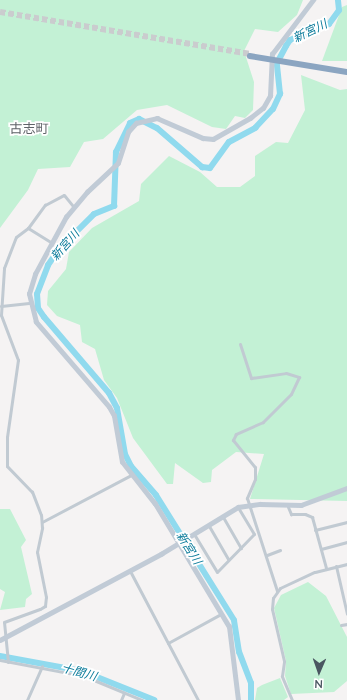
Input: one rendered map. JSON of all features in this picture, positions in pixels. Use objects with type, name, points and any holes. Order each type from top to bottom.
[{"type":"highway","points":[[250,55],[347,70]]},
{"type":"street","points":[[237,700],[232,637],[221,614],[182,542],[122,462],[114,416],[109,407],[36,322],[29,303],[35,274],[52,243],[74,206],[118,163],[128,132],[136,123],[157,118],[203,138],[213,139],[263,108],[270,96],[272,54],[313,0]]},
{"type":"street","points":[[8,662],[4,622],[45,606],[46,597],[37,552],[42,522],[32,492],[7,466],[7,437],[18,360],[1,315],[8,254],[16,236],[28,228],[45,205],[64,195],[74,206]]},
{"type":"street","points":[[28,228],[52,243]]},
{"type":"street","points":[[1,306],[29,303]]},
{"type":"street","points":[[240,344],[252,378],[293,373],[299,379],[284,402],[263,422],[234,436],[235,444],[255,467],[255,479],[247,492],[248,504],[267,554],[277,591],[272,609],[284,661],[282,676],[292,700]]},
{"type":"street","points":[[42,522],[131,475]]},
{"type":"street","points":[[0,640],[182,542],[238,507],[248,504],[288,507],[312,503],[347,488]]},
{"type":"street","points":[[194,534],[217,572],[254,534],[238,507]]},
{"type":"street","points":[[288,507],[291,514],[309,515],[326,568]]},
{"type":"street","points":[[223,517],[241,548]]},
{"type":"street","points":[[315,530],[347,523]]},
{"type":"street","points":[[209,526],[229,560]]},
{"type":"street","points":[[321,549],[347,542]]},
{"type":"street","points":[[267,554],[280,550]]},
{"type":"street","points":[[277,591],[326,568],[347,564]]},
{"type":"street","points":[[336,566],[347,614]]},
{"type":"street","points":[[130,571],[198,700]]},
{"type":"street","points":[[168,643],[221,614]]},
{"type":"street","points":[[341,625],[347,624]]},
{"type":"street","points":[[0,660],[42,666],[84,676],[142,700]]},
{"type":"street","points":[[28,700],[42,666]]},
{"type":"street","points":[[121,700],[124,693]]},
{"type":"green space","points":[[0,0],[303,0],[297,15],[278,32],[255,29],[244,51],[254,82],[253,110],[245,118],[235,116],[226,129],[212,127],[167,105],[137,110],[103,139],[84,142],[70,167],[38,169],[28,190],[0,228]]},
{"type":"green space","points":[[347,5],[347,61],[322,61],[342,7]]},
{"type":"green space","points":[[301,75],[340,90],[347,89],[347,501],[250,499],[264,454],[236,452],[212,470],[211,482],[203,483],[175,463],[173,484],[167,484],[133,438],[117,398],[104,380],[95,349],[82,342],[80,325],[57,316],[47,305],[48,291],[66,269],[69,252],[92,228],[139,201],[141,184],[169,156],[200,172],[217,187],[240,187],[255,176],[255,156],[276,142],[288,143],[305,110]]},
{"type":"green space","points":[[0,509],[10,509],[26,540],[21,547],[32,594],[26,599],[25,607],[0,610],[5,592],[0,589]]},
{"type":"green space","points":[[308,582],[326,596],[347,637],[347,681],[334,692],[291,694],[285,676],[286,661],[274,608],[281,595]]},
{"type":"green space","points":[[280,678],[288,697],[284,700],[255,700],[257,688]]},
{"type":"waterway","name":"新宮川","points":[[251,700],[251,683],[239,652],[234,620],[156,495],[131,466],[125,454],[117,408],[109,393],[44,317],[38,308],[37,294],[48,265],[60,248],[94,214],[114,206],[116,152],[130,123],[139,119],[157,128],[202,167],[210,168],[229,142],[255,128],[273,109],[280,94],[277,63],[286,46],[290,40],[329,24],[339,10],[338,0]]},
{"type":"waterway","name":"十間川","points":[[0,656],[82,671],[154,700]]},
{"type":"tunnel","points":[[0,12],[250,54]]},
{"type":"district","name":"古志町","points":[[29,128]]}]
